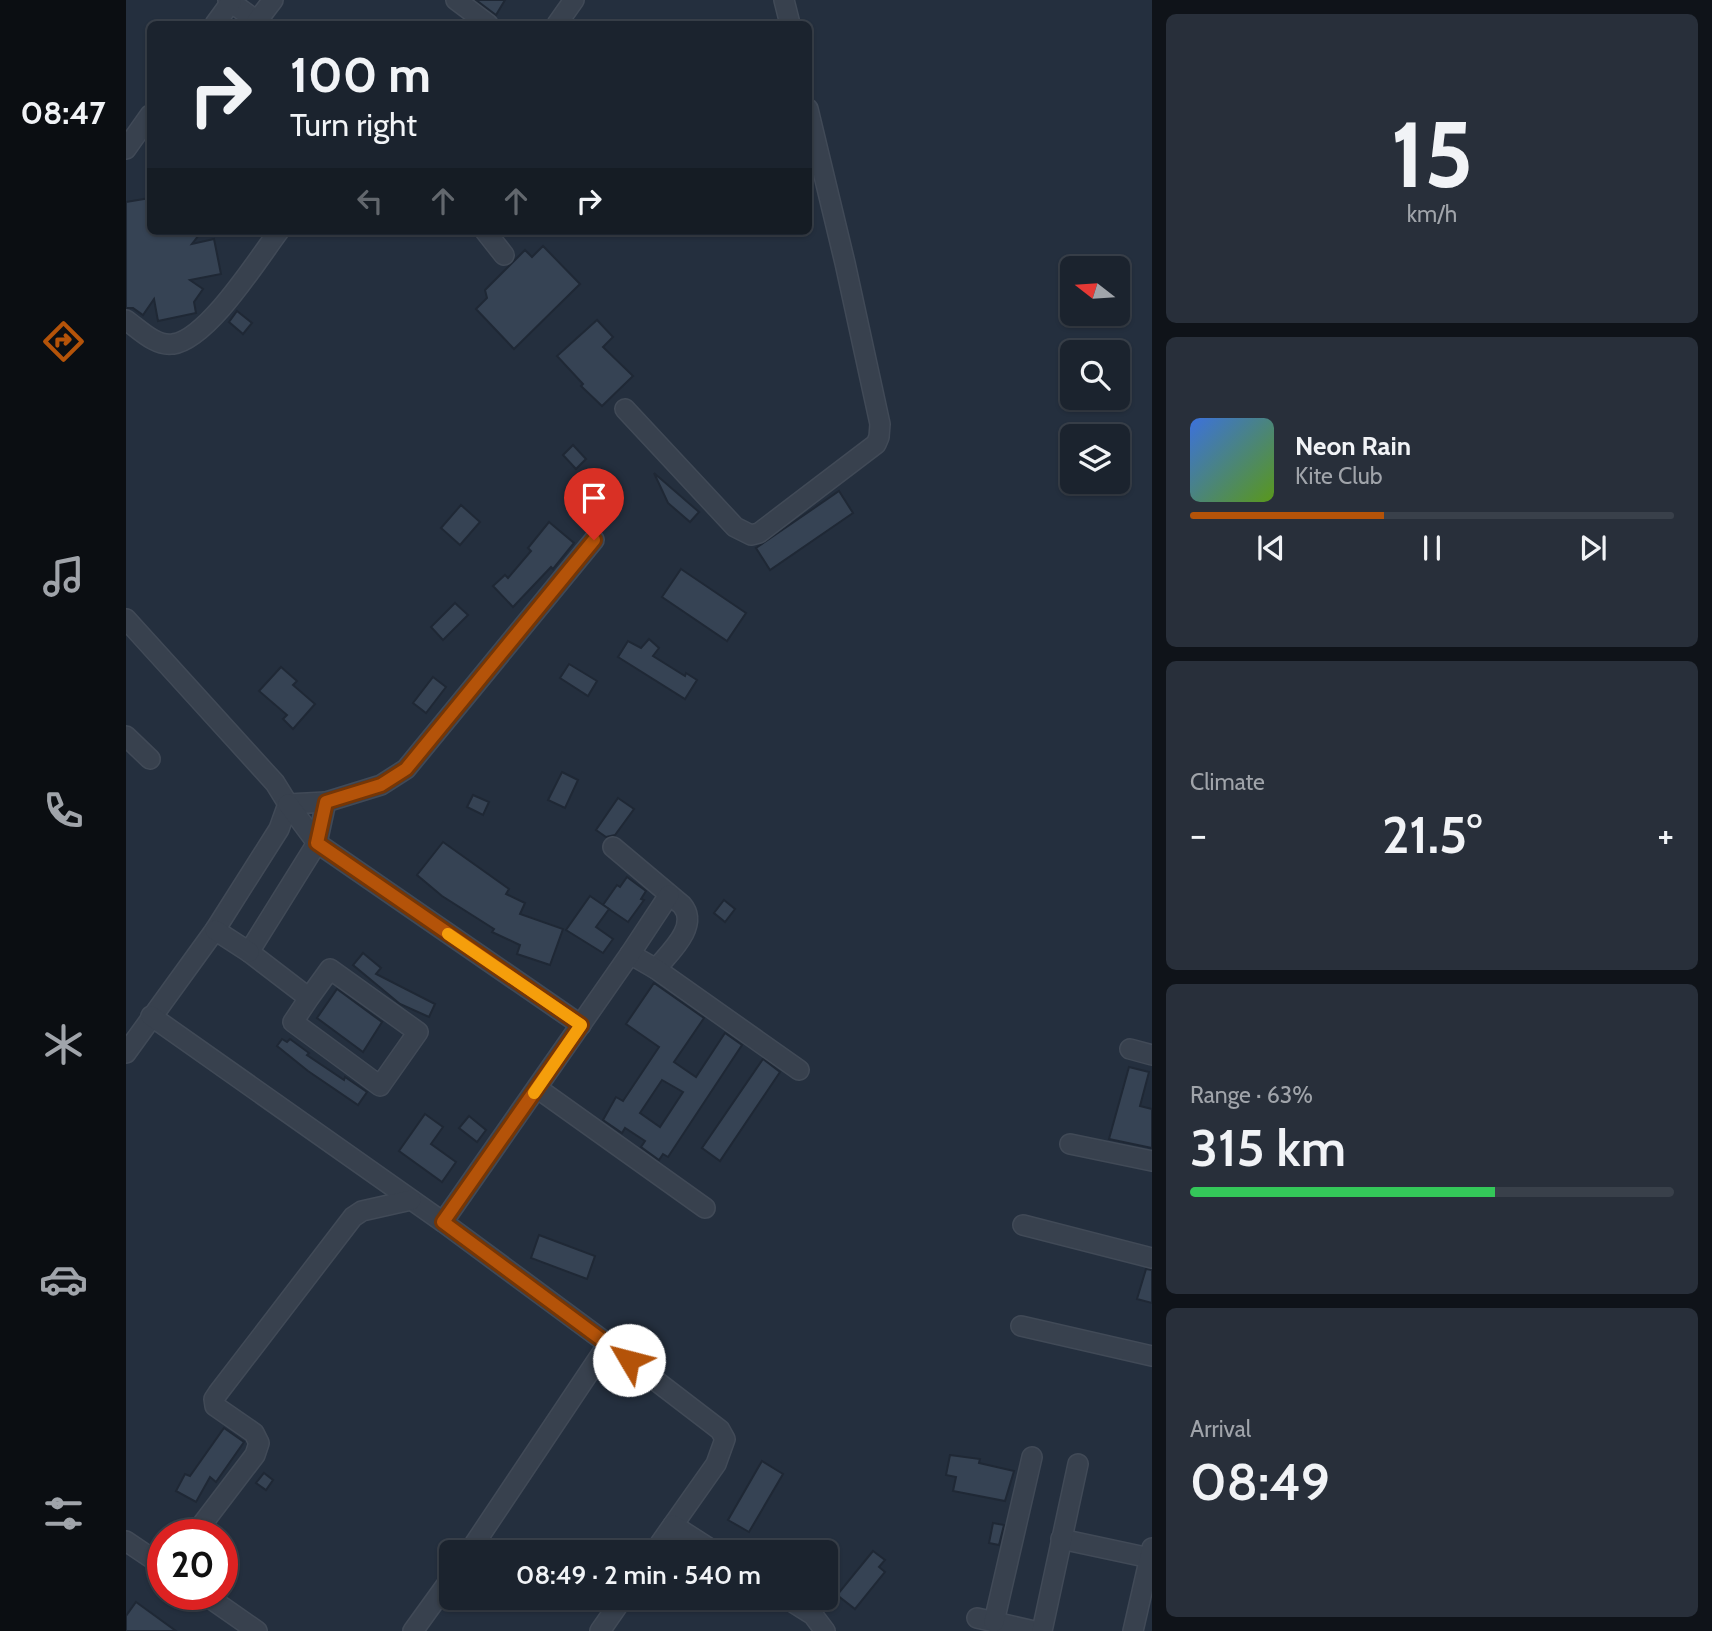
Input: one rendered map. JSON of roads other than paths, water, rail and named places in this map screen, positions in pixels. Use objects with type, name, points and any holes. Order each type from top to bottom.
[{"type":"street","points":[[260,21],[273,0]]},
{"type":"street","points":[[456,0],[484,21]]},
{"type":"street","points":[[559,21],[575,0]]},
{"type":"street","points":[[784,0],[789,21]]},
{"type":"street","points":[[217,21],[230,1],[256,21]]},
{"type":"street","points":[[126,149],[147,119]]},
{"type":"street","points":[[625,409],[735,527],[751,535],[759,533],[876,444],[880,437],[880,424],[812,126]]},
{"type":"street","points":[[126,320],[159,343],[173,344],[185,340],[229,300],[276,235]]},
{"type":"street","points":[[488,235],[504,255]]},
{"type":"street","points":[[288,804],[326,802],[381,785],[406,769],[594,540]]},
{"type":"street","points":[[126,619],[275,783],[317,843],[581,1025]]},
{"type":"street","points":[[126,736],[150,760]]},
{"type":"street","points":[[249,952],[317,843],[326,802]]},
{"type":"street","points":[[126,1053],[215,930],[279,830],[288,804]]},
{"type":"street","points":[[613,847],[686,909],[689,921],[685,931],[656,970]]},
{"type":"street","points":[[443,1222],[669,895]]},
{"type":"street","points":[[215,930],[249,952],[309,998]]},
{"type":"street","points":[[630,954],[799,1070]]},
{"type":"street","points":[[330,969],[418,1032],[380,1086],[293,1022],[309,998],[330,969]]},
{"type":"street","points":[[152,1016],[443,1222],[720,1430],[725,1439],[716,1464],[662,1540]]},
{"type":"street","points":[[1130,1049],[1152,1055]]},
{"type":"street","points":[[537,1088],[705,1208]]},
{"type":"street","points":[[1070,1144],[1152,1161]]},
{"type":"street","points":[[206,1519],[255,1455],[259,1443],[254,1433],[215,1406],[214,1399],[353,1217],[362,1211],[411,1200]]},
{"type":"street","points":[[1023,1225],[1152,1258]]},
{"type":"street","points":[[1021,1326],[1152,1356]]},
{"type":"street","points":[[477,1540],[608,1344]]},
{"type":"street","points":[[1032,1457],[985,1620],[1034,1631]]},
{"type":"street","points":[[1042,1631],[1078,1464]]},
{"type":"street","points":[[673,1525],[696,1540]]},
{"type":"street","points":[[1061,1539],[1151,1553],[1133,1631]]},
{"type":"street","points":[[126,1541],[147,1555]]},
{"type":"street","points":[[413,1631],[439,1595]]},
{"type":"street","points":[[227,1610],[257,1631]]},
{"type":"street","points":[[600,1631],[615,1610]]},
{"type":"street","points":[[805,1610],[813,1615],[825,1631]]}]
